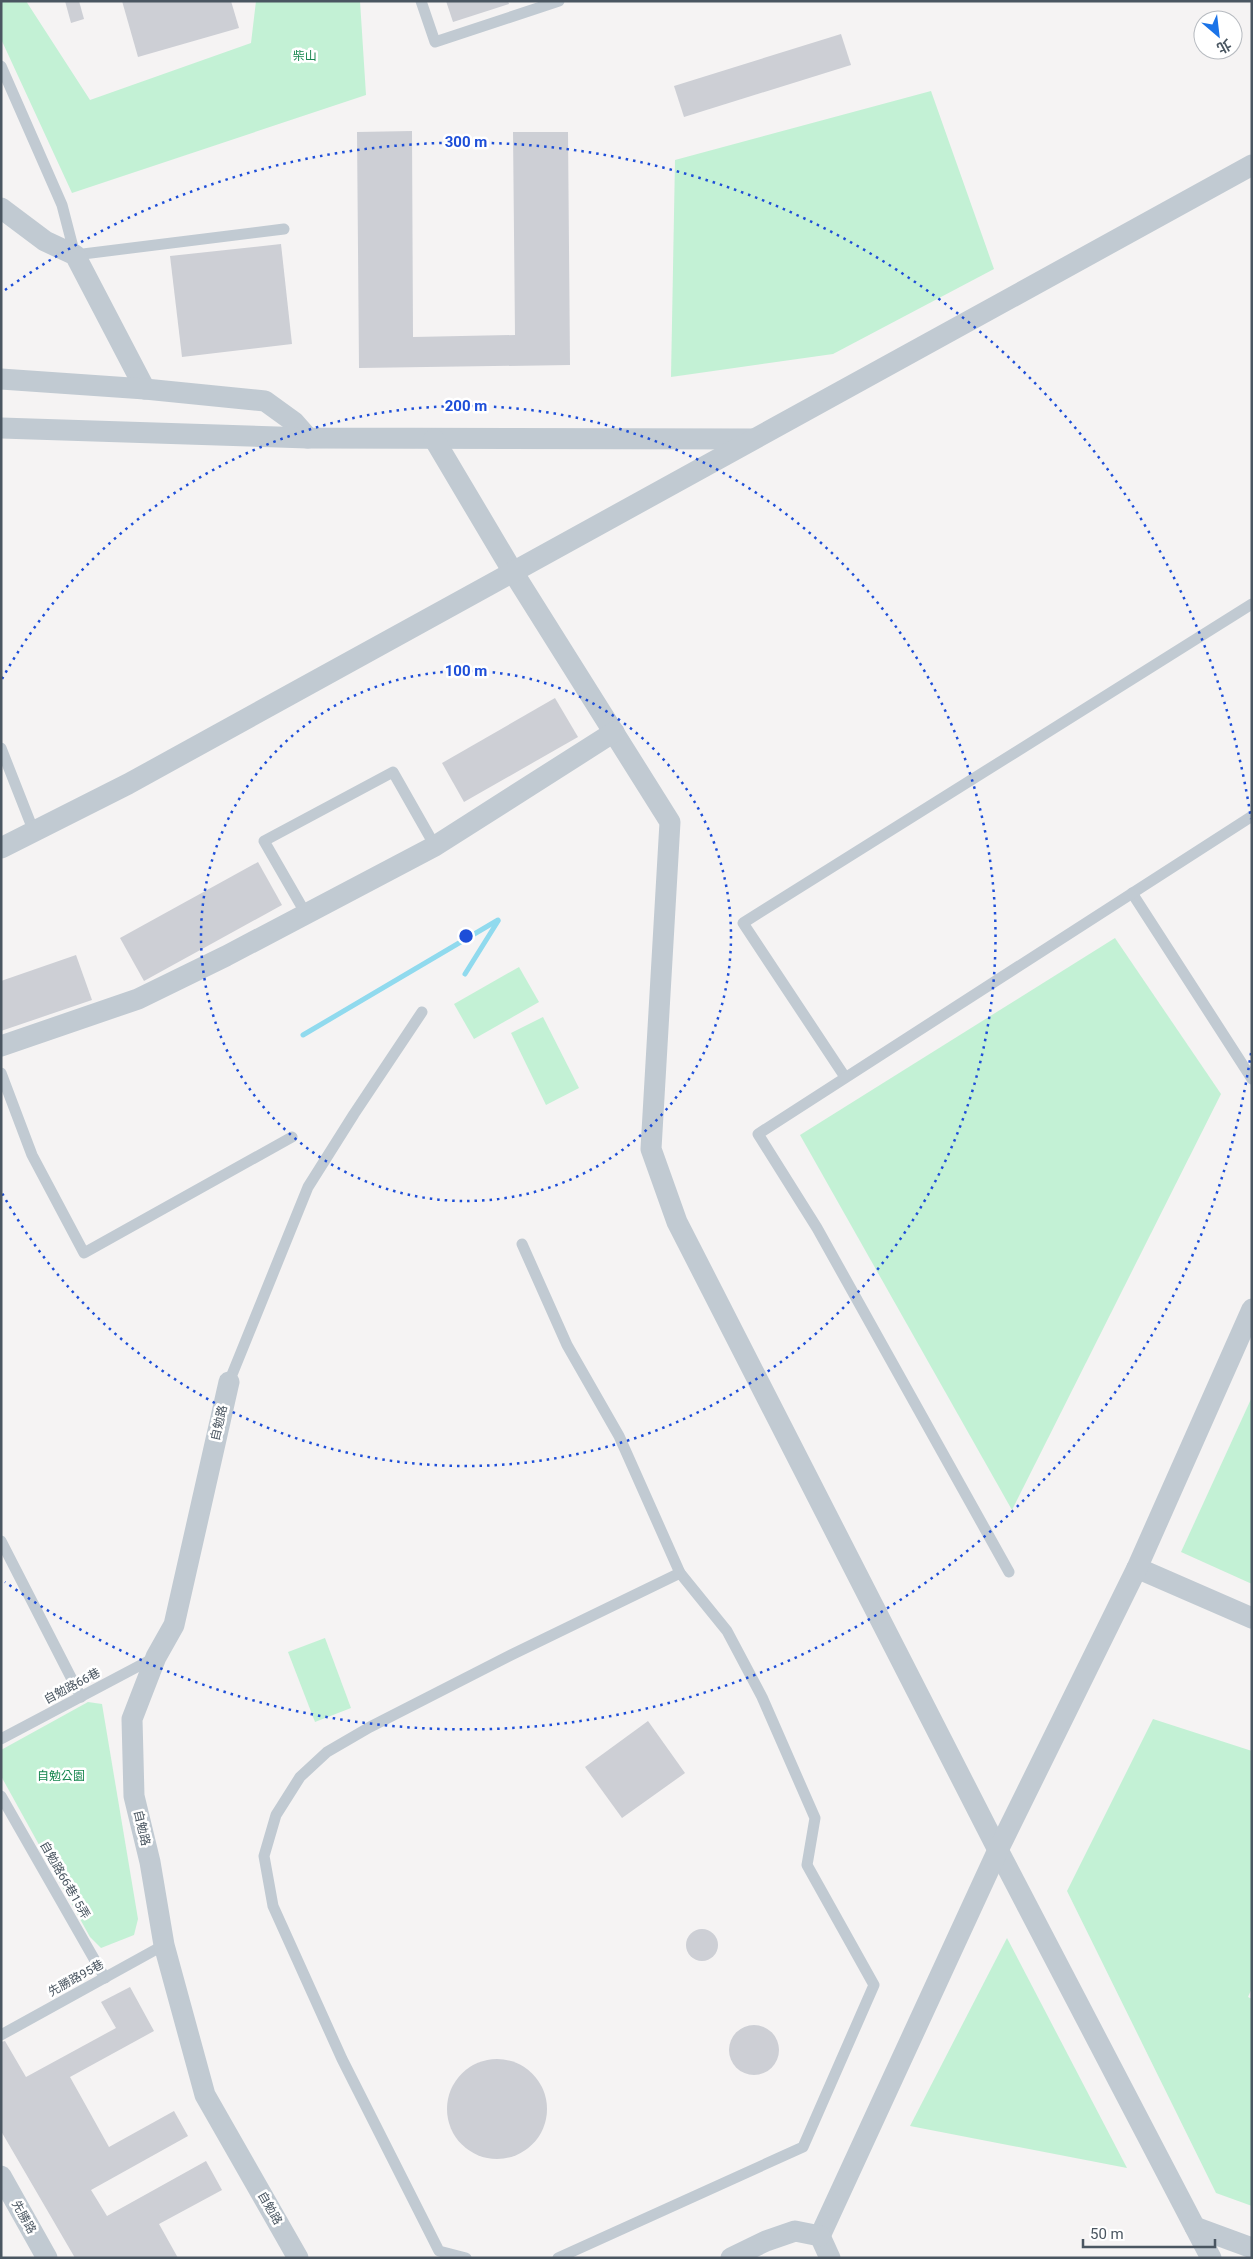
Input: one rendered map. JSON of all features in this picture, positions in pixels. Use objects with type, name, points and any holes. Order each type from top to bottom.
[{"type":"street","points":[[1,848],[128,784],[754,438],[1252,166]]},
{"type":"street","points":[[1,208],[45,241],[75,255],[145,389]]},
{"type":"street","points":[[1,379],[145,389],[265,401],[294,422],[308,438]]},
{"type":"street","points":[[1,428],[308,438],[754,438]]},
{"type":"street","points":[[434,439],[513,572],[670,822],[651,1149],[677,1222],[998,1850],[1211,2258]]},
{"type":"street","points":[[1,1046],[138,999],[306,914],[434,846],[614,732]]},
{"type":"street","points":[[830,2258],[820,2236],[998,1850],[1137,1568],[1252,1309]]},
{"type":"street","name":"自勉路","points":[[229,1382],[174,1625],[156,1656],[132,1719],[134,1796],[150,1862],[164,1945],[205,2095],[298,2258]]},
{"type":"street","points":[[1137,1568],[1252,1618]]},
{"type":"street","name":"先勝路","points":[[1,2176],[47,2258]]},
{"type":"street","points":[[1195,2227],[1252,2248]]},
{"type":"street","points":[[731,2258],[766,2241],[795,2231],[820,2236]]},
{"type":"lane","points":[[421,1],[435,42],[559,1]]},
{"type":"lane","points":[[1,66],[62,205],[75,255],[284,229]]},
{"type":"lane","points":[[845,1077],[743,923],[1252,604]]},
{"type":"lane","points":[[1,748],[34,832]]},
{"type":"lane","points":[[306,914],[264,841],[393,772],[434,846]]},
{"type":"lane","points":[[1008,1572],[818,1228],[758,1134],[1252,816]]},
{"type":"lane","points":[[1132,893],[1252,1079]]},
{"type":"lane","points":[[229,1382],[308,1187],[422,1012]]},
{"type":"lane","points":[[1,1073],[32,1155],[84,1253],[292,1138]]},
{"type":"lane","points":[[522,1244],[567,1345],[619,1436],[680,1573],[727,1631],[762,1698],[815,1818],[807,1865],[874,1985],[803,2147],[558,2258]]},
{"type":"lane","points":[[1,1541],[81,1697]]},
{"type":"lane","points":[[461,2257],[439,2251],[342,2058],[273,1906],[264,1856],[276,1815],[300,1777],[327,1752],[370,1727],[476,1673],[680,1573]]},
{"type":"lane","name":"自勉路66巷","points":[[1,1739],[156,1656]]},
{"type":"lane","name":"自勉路66巷15弄","points":[[1,1796],[104,1978]]},
{"type":"lane","name":"先勝路95巷","points":[[1,2036],[164,1945]]},
{"type":"green space","name":"柴山","points":[[1,1],[26,1],[90,100],[251,43],[256,1],[360,1],[366,95],[72,193],[1,39]]},
{"type":"green space","points":[[931,91],[994,269],[833,354],[671,377],[675,160]]},
{"type":"green space","points":[[1115,938],[1221,1094],[1012,1510],[800,1135]]},
{"type":"green space","points":[[519,967],[539,1002],[474,1039],[454,1004]]},
{"type":"green space","points":[[543,1017],[579,1088],[546,1105],[511,1033]]},
{"type":"green space","points":[[1252,1397],[1252,1584],[1181,1552]]},
{"type":"green space","points":[[325,1638],[351,1708],[315,1722],[288,1652]]},
{"type":"green space","name":"自勉公園","points":[[88,1702],[102,1704],[138,1919],[134,1935],[101,1948],[90,1937],[1,1776],[1,1750]]},
{"type":"green space","points":[[1153,1719],[1252,1751],[1252,1988],[1248,1997],[1252,1999],[1252,2206],[1216,2193],[1067,1891]]},
{"type":"green space","points":[[1007,1938],[1127,2168],[910,2126]]},
{"type":"building","points":[[65,1],[79,1],[84,19],[71,23]]},
{"type":"building","points":[[122,1],[231,1],[239,28],[138,57]]},
{"type":"building","points":[[446,1],[508,1],[509,4],[453,22]]},
{"type":"building","points":[[841,34],[851,65],[684,117],[674,86]]},
{"type":"building","points":[[412,131],[413,337],[515,335],[513,132],[568,132],[570,365],[359,368],[357,132]]},
{"type":"building","points":[[281,244],[292,344],[182,357],[170,256]]},
{"type":"building","points":[[555,698],[578,737],[464,802],[442,763]]},
{"type":"building","points":[[258,862],[282,905],[144,981],[120,938]]},
{"type":"building","points":[[76,955],[92,1000],[1,1031],[1,981]]},
{"type":"building","points":[[648,1721],[685,1773],[622,1818],[585,1767]]},
{"type":"building","points":[[702,1929],[708,1930],[713,1934],[717,1939],[717,1951],[713,1956],[708,1960],[702,1961],[696,1960],[691,1956],[687,1951],[686,1945],[687,1939],[691,1934],[696,1930]]},
{"type":"building","points":[[130,1987],[154,2031],[70,2077],[109,2147],[174,2111],[188,2136],[91,2190],[107,2216],[206,2161],[222,2190],[159,2224],[178,2258],[75,2258],[1,2131],[1,2042],[5,2041],[26,2077],[116,2028],[101,2002]]},
{"type":"building","points":[[759,2025],[772,2032],[778,2040],[778,2060],[772,2068],[764,2074],[749,2075],[736,2068],[730,2060],[729,2045],[736,2032],[744,2026]]},
{"type":"building","points":[[497,2059],[507,2060],[525,2067],[539,2081],[546,2099],[546,2119],[539,2137],[525,2151],[507,2158],[497,2159],[487,2158],[469,2151],[455,2137],[448,2119],[447,2109],[448,2099],[455,2081],[469,2067],[487,2060]]},
{"type":"waterway","points":[[303,1035],[498,920]]},
{"type":"waterway","points":[[465,974],[498,921]]}]
